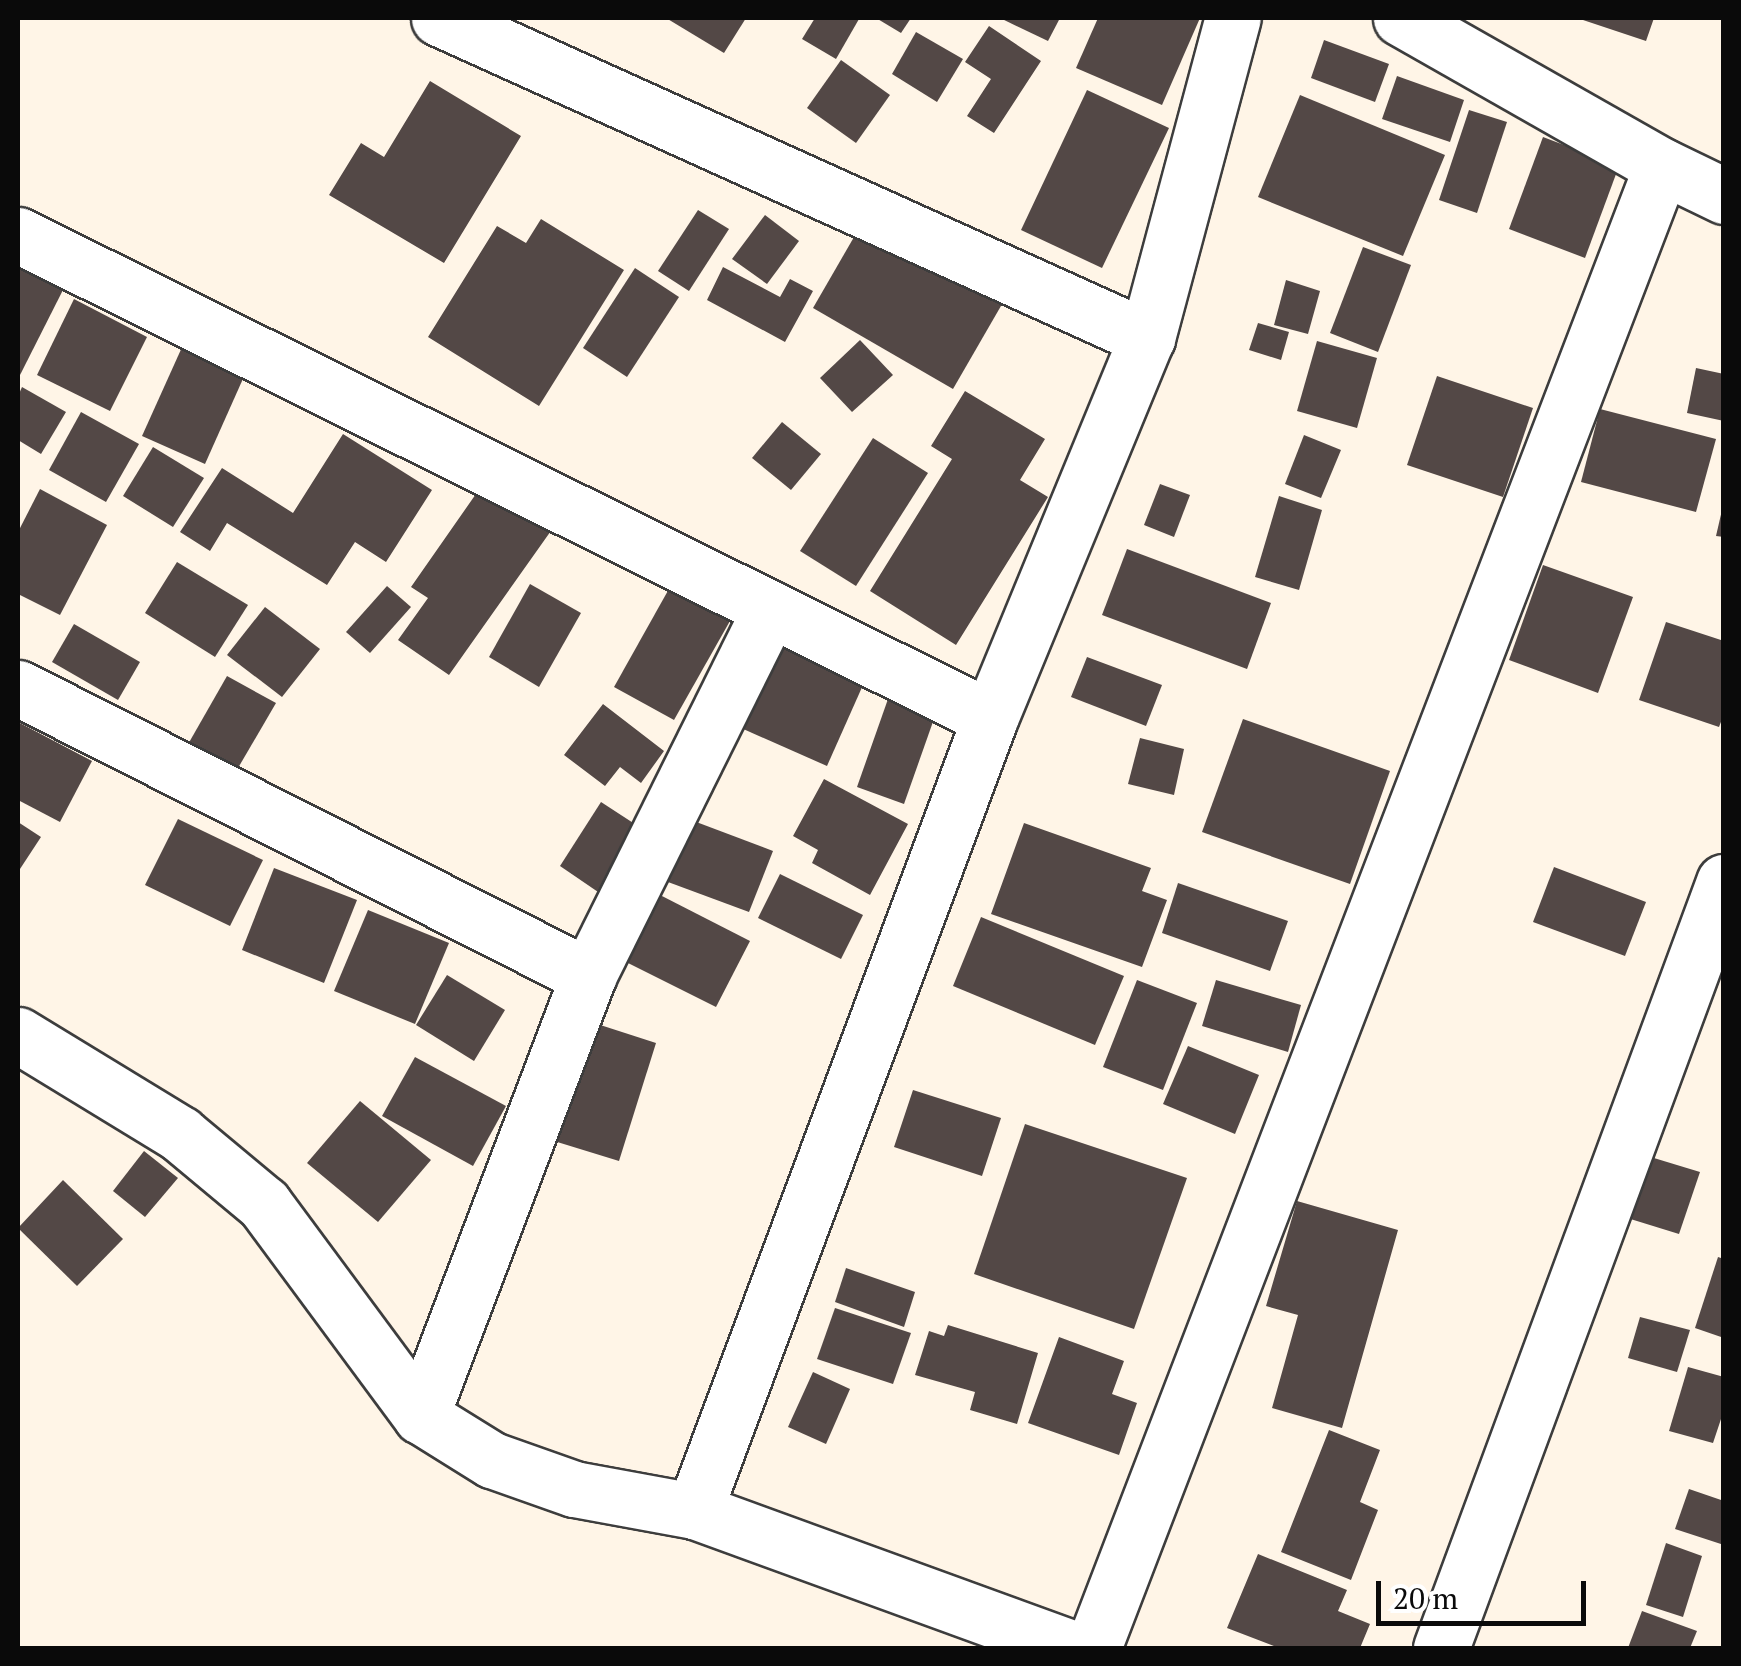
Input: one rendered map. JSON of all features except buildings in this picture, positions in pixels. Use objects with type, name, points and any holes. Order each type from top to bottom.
[{"type":"street","points":[[439,18],[1148,338]]},
{"type":"street","points":[[694,1512],[990,718],[1148,338],[1234,18]]},
{"type":"street","points":[[1400,18],[1662,166],[1724,196]]},
{"type":"street","points":[[1093,1648],[1662,166]]},
{"type":"street","points":[[18,235],[990,718]]},
{"type":"street","points":[[421,1416],[588,976],[770,609]]},
{"type":"street","points":[[18,688],[588,976]]},
{"type":"street","points":[[1441,1648],[1724,882]]},
{"type":"street","points":[[18,1036],[180,1134],[264,1204],[421,1416],[492,1460],[574,1489],[694,1512],[1071,1648]]}]
